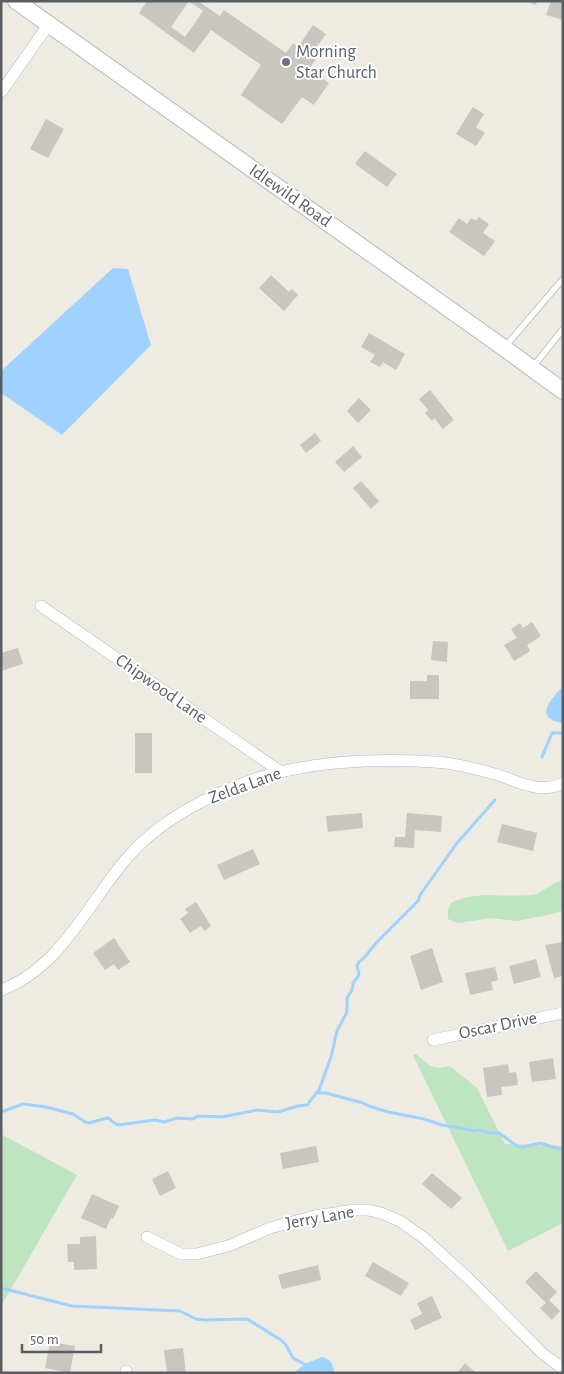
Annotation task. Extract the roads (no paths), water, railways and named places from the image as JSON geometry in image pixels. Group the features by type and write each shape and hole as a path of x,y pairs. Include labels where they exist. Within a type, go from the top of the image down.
{"main road":[{"name":"Idlewild Road","path":"19,2 563,391"}],"street":[{"path":"1,92 48,24"},
{"name":"Chipwood Lane","path":"41,606 281,772"},
{"name":"Zelda Lane","path":"1,990 33,973 50,958 64,943 117,870 156,830 194,806 241,784 305,767 388,760 437,762 468,767 537,788 557,786 563,783"},
{"name":"Oscar Drive","path":"433,1040 563,1013"},
{"name":"Jerry Lane","path":"147,1237 181,1254 197,1254 231,1245 270,1228 315,1216 355,1210 381,1213 400,1221 424,1238 470,1280 542,1353 563,1369"}],"lane":[{"path":"504,348 563,279"},
{"path":"532,369 563,329"}],"water":[{"path":"113,268 128,269 151,345 62,435 1,393 1,371"},
{"path":"563,687 563,723 554,721 546,713 549,703"},
{"path":"322,1357 331,1362 334,1373 297,1373 296,1371 307,1363"}],"waterway":[{"path":"542,757 552,733 563,733"},
{"path":"1,1112 23,1104 46,1107 73,1114 89,1123 107,1118 118,1125 155,1120 164,1122 177,1118 193,1119 198,1116 222,1117 257,1110 278,1112 307,1105 319,1090 331,1057 337,1031 347,1012 347,998 359,974 357,966 359,962 418,901 420,895 457,843 495,800"},
{"path":"319,1093 326,1093 388,1112 424,1119 442,1125 473,1131 499,1133 517,1146 523,1147 540,1143 563,1150"},
{"path":"1,1288 72,1306 180,1311 196,1319 205,1320 247,1319 281,1340 293,1358 306,1365"}],"place":[{"name":"Morning Star Church","path":"286,62"}]}
